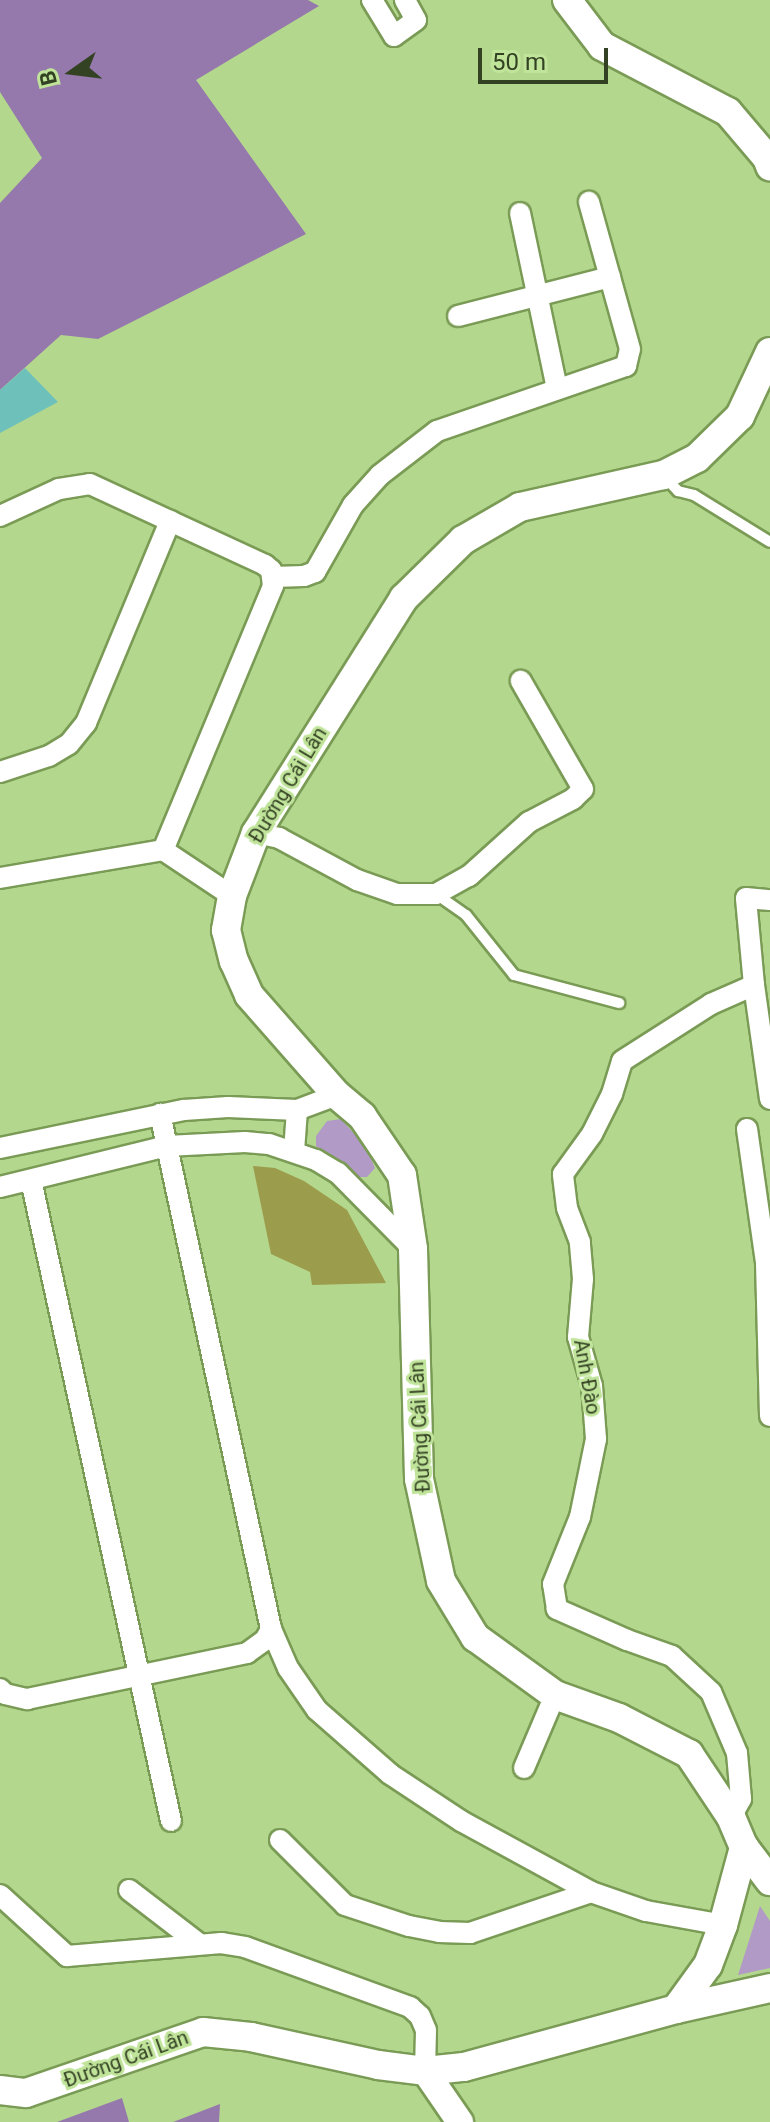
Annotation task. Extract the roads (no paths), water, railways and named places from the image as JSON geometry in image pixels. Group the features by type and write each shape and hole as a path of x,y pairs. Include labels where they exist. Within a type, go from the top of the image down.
{"main road":[{"path":"567,0 602,46 728,112 767,158 770,166"},
{"name":"Đường Cái Lân","path":"770,354 740,416 697,458 663,475 520,507 463,540 404,598 256,833 232,896 226,930 234,961 249,995 337,1095 362,1116 402,1175 413,1249 419,1479 441,1581 475,1637 555,1695 619,1718 689,1754 731,1817 744,1847 770,1881"},
{"path":"676,2009 708,1965 723,1925 744,1847"},
{"name":"Đường Cái Lân","path":"0,2090 26,2093 203,2032 251,2037 378,2065 425,2071 464,2067 676,2009 770,1988"}],"street":[{"path":"372,0 394,36 416,20 405,0"},
{"path":"273,577 304,576 315,572 353,505 380,475 437,431 557,388 612,374 626,366 630,349 589,202"},
{"path":"520,213 557,388"},
{"path":"458,316 610,277"},
{"path":"0,516 59,489 90,484 265,565 273,577 273,586 163,850"},
{"path":"0,772 59,750 69,744 86,723 170,521"},
{"path":"256,833 279,838 357,880 397,894 436,894 469,876 529,822 573,799 583,789 521,681"},
{"path":"0,878 163,850 232,896"},
{"path":"770,900 746,898 770,1099"},
{"name":"Anh Đào","path":"731,1817 741,1799 737,1753 711,1692 672,1656 557,1609 553,1584 580,1517 596,1439 592,1386 578,1337 583,1279 580,1242 567,1208 563,1174 599,1121 612,1094 622,1061 711,1004 754,985"},
{"path":"0,1148 160,1114 228,1107 297,1110 337,1095"},
{"path":"294,1151 297,1110"},
{"path":"160,1114 271,1629 288,1668 317,1710 390,1774 461,1821 591,1892 646,1911 723,1925"},
{"path":"747,1129 768,1262 770,1416"},
{"path":"0,1187 167,1146 245,1142 294,1151 338,1173 413,1249"},
{"path":"31,1180 171,1821"},
{"path":"0,1689 5,1694 27,1699 247,1653 265,1640 271,1629"},
{"path":"524,1768 555,1695"},
{"path":"280,1840 345,1905 409,1926 439,1932 470,1933 591,1892"},
{"path":"129,1890 198,1943"},
{"path":"0,1895 67,1956 198,1943 245,1947 410,2007 420,2016 426,2030 425,2071 460,2122"}],"lane":[{"path":"663,475 678,491 694,495 770,542"},
{"path":"436,894 466,915 514,975 619,1003"}],"water":[{"path":"25,368 58,402 0,433 0,390"}]}
